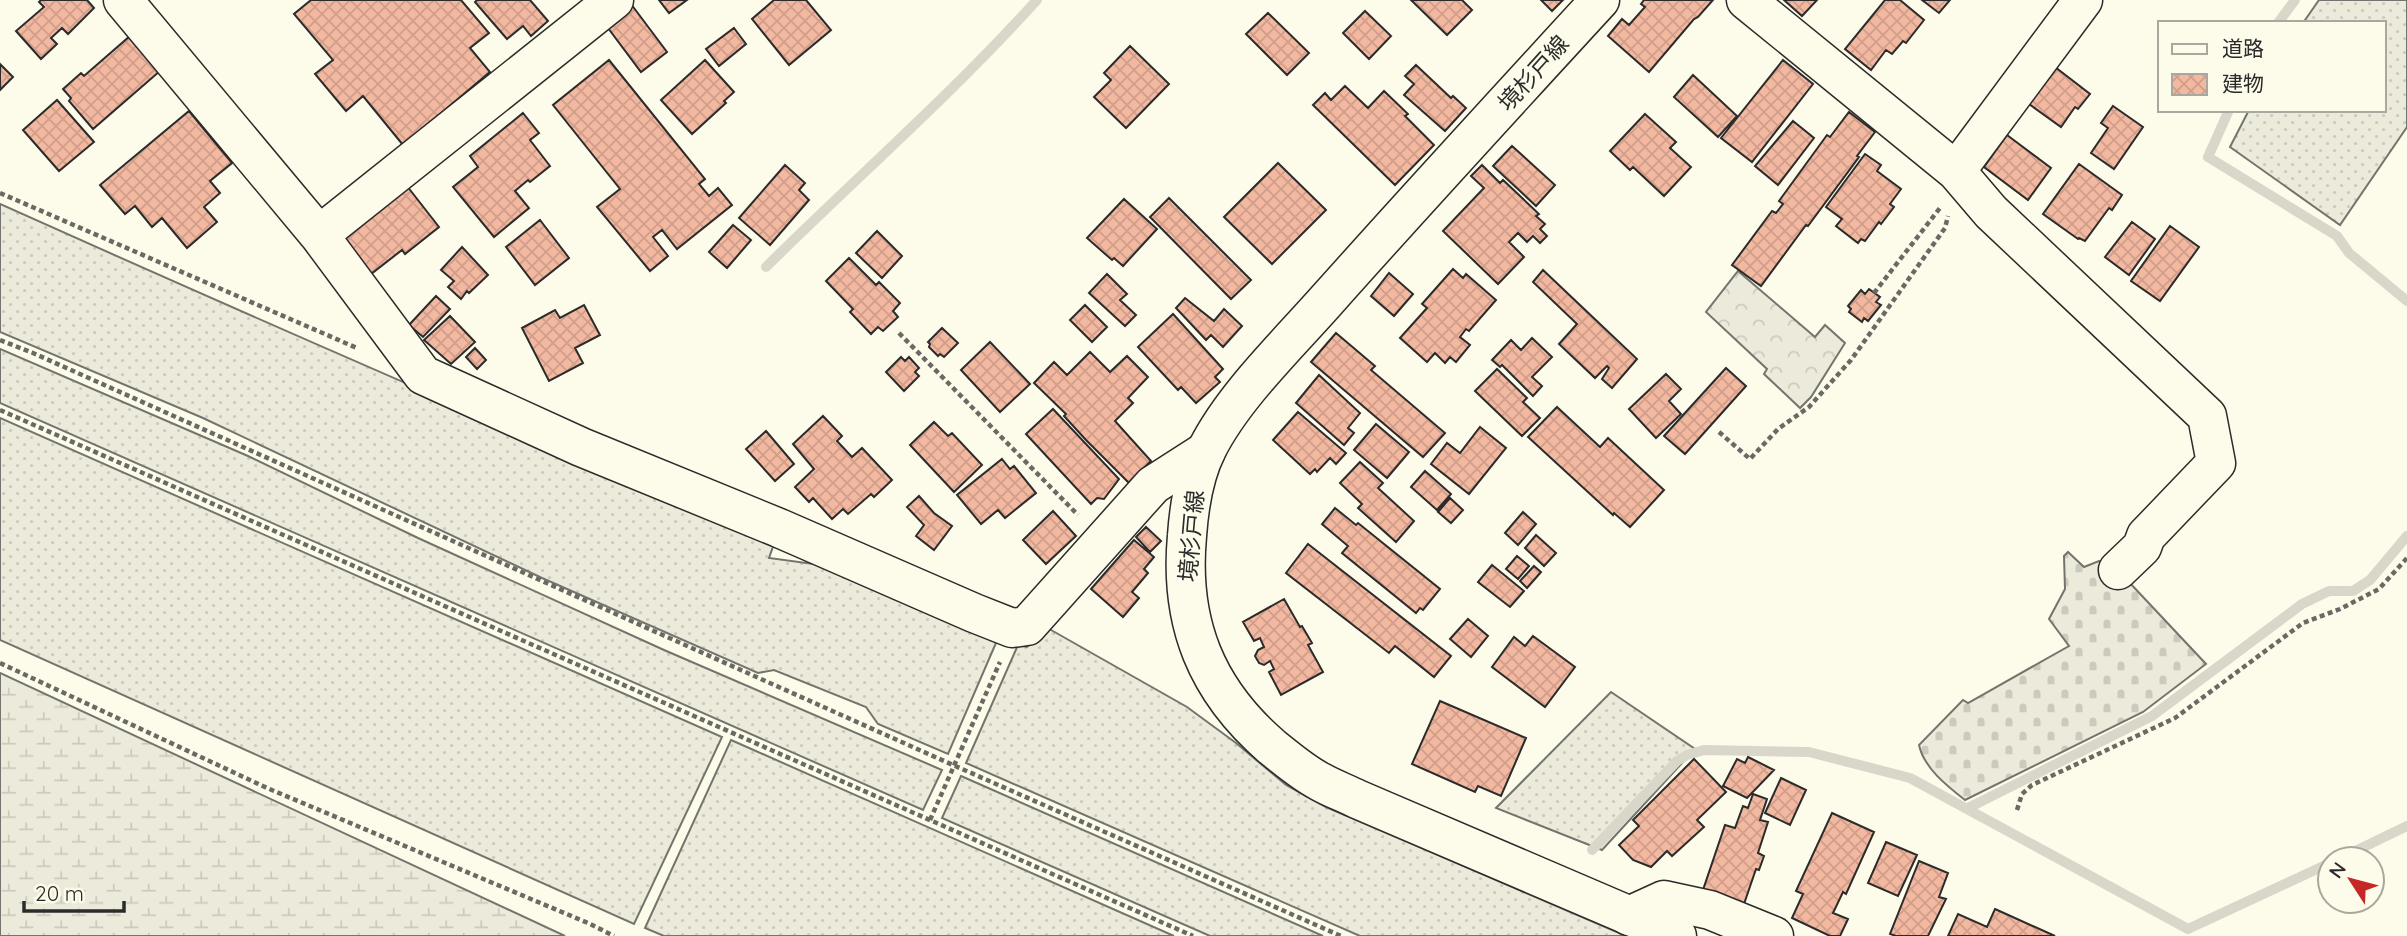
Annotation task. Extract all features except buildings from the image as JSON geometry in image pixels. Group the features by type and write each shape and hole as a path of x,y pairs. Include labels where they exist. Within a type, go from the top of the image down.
{"street":[{"path":"122,0 319,235 422,375 581,447 1012,628 1027,626 1153,485 1206,451"},
{"name":"境杉戸線","path":"1600,0 1406,212 1258,378 1221,424 1206,451 1195,485 1188,521 1185,587 1198,646 1225,697 1247,724 1291,762 1318,781 1677,936"},
{"path":"1746,0 1991,212 2207,415 2216,463 2146,536 2142,547 2118,570"},
{"path":"1955,181 2083,0"},
{"path":"319,235 597,5"},
{"path":"1629,916 1664,900 1710,910 1774,936"}],"path":[{"path":"1874,293 1955,181"},
{"path":"1719,432 1750,459 1778,429 1809,407 1850,360 1945,228 1955,181"},
{"path":"0,192 359,349"},
{"path":"899,333 1103,541"},
{"path":"0,340 1341,936"},
{"path":"0,410 1193,936"},
{"path":"2017,810 2022,794 2032,785 2175,718 2303,623 2340,609 2379,589 2407,558"},
{"path":"930,820 1002,658"},
{"path":"0,663 267,788 614,936"}],"green space":[{"path":"2319,0 2407,0 2407,127 2340,225 2230,147 2248,112 2386,112 2386,21 2304,21"},
{"path":"0,204 386,375 775,541 769,558 843,568 999,636 948,754 878,724 866,707 774,670 758,673 542,578 203,418 0,332"},
{"path":"1738,271 1815,337 1825,325 1845,343 1811,397 1800,408 1764,374 1767,369 1706,312"},
{"path":"0,349 248,456 418,538 664,650 942,770 923,810 0,403"},
{"path":"0,418 722,737 634,924 0,640"},
{"path":"2068,552 2084,567 2099,561 2112,564 2206,664 2143,712 1965,800 1931,769 1919,745 1963,700 1968,703 2069,646 2049,619 2065,589 2064,556"},
{"path":"1044,626 1187,707 1286,785 1326,807 1626,936 1360,936 966,763 1018,645 1027,647"},
{"path":"0,673 565,936 0,936"},
{"path":"1611,692 1695,749 1602,850 1496,808"},
{"path":"731,740 1174,936 664,936 645,928"},
{"path":"961,776 1323,936 1210,936 942,818"}],"waterway":[{"path":"766,267 938,102 1037,0"},
{"path":"2279,21 2295,0"},
{"path":"2228,112 2208,157 2337,236 2349,253 2407,301"},
{"path":"1968,808 2152,716 2302,604 2329,591 2353,591 2370,580 2407,536"},
{"path":"1592,850 1677,761 1687,755 1704,750 1809,752 1910,778 2188,929 2316,870"},
{"path":"2368,845 2407,826"}]}
